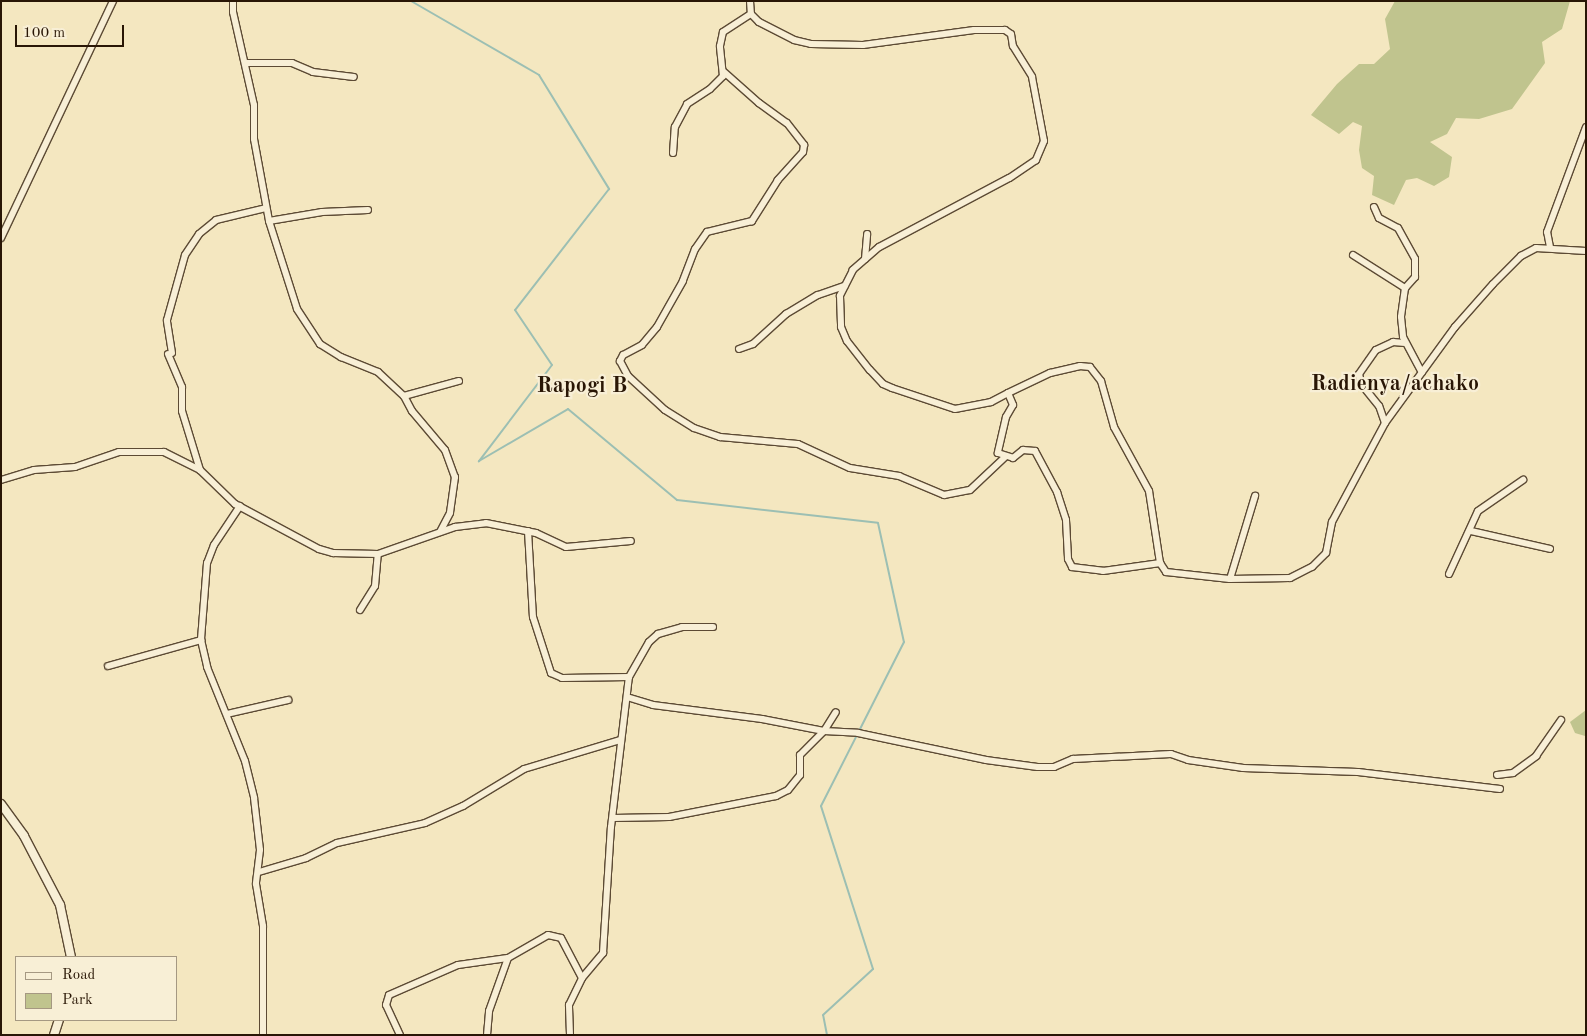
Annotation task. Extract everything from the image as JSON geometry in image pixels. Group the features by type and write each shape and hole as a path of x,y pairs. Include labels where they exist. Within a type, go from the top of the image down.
{"street":[{"path":"1,238 113,1"},
{"path":"233,1 254,105 254,132 266,208 296,309 312,334 341,358 378,372 404,396 412,411 435,436 454,470 450,512 440,532"},
{"path":"750,1 751,14"},
{"path":"673,153 675,127 684,110 720,80 724,72 720,46 723,32 751,14"},
{"path":"751,14 780,34 811,44 863,45 946,33 1005,30 1032,77 1044,140 1036,160 1008,178 879,247 853,270 844,286 838,313 841,327 847,341 883,384 955,408 991,402 1050,373 1080,366 1090,367 1101,382 1114,428 1149,490 1160,563 1166,572 1230,580 1290,578 1322,559 1330,544 1332,522 1385,423 1422,372 1493,284 1521,256 1536,248 1550,247 1586,251"},
{"path":"244,63 284,62 313,72 354,77"},
{"path":"724,72 745,88 759,103 787,122 804,145 803,152 778,180 752,221 707,232 695,249 683,281 657,326 642,345 623,355 620,361 628,376 665,410 694,428 720,437 798,444 850,468 899,476 944,495 970,490 1005,458 1012,458 1024,450 1035,451 1057,492 1066,520 1068,559 1072,567 1103,570 1160,563"},
{"path":"1550,247 1547,232 1586,128"},
{"path":"1374,207 1379,218 1398,228 1415,259 1416,276 1405,288 1400,317 1405,343 1422,372"},
{"path":"200,470 182,411 182,387 170,353 167,320 185,255 199,234 216,220 266,208"},
{"path":"269,221 322,212 368,210"},
{"path":"865,259 867,234"},
{"path":"1353,255 1405,288"},
{"path":"739,349 753,344 786,314 818,295 844,286"},
{"path":"1385,423 1378,406 1361,384 1359,374 1376,350 1393,342 1405,343"},
{"path":"404,396 459,381"},
{"path":"1005,458 997,449 1013,405 1008,393"},
{"path":"1,480 34,470 75,466 119,452 142,450 164,452 200,470 240,506 319,549 333,553 378,554 440,532 486,523 528,531 566,547 631,541"},
{"path":"1449,574 1450,566 1471,531 1478,511 1524,480"},
{"path":"1230,580 1248,510 1255,496"},
{"path":"240,506 214,544 207,563 201,640 207,667 251,778 260,850 259,872 256,884 263,926 265,991 263,1035"},
{"path":"528,531 533,617 551,673 562,678 630,677"},
{"path":"1471,531 1550,549"},
{"path":"360,610 375,586 378,554"},
{"path":"570,1035 569,1006 582,978 603,953 620,740 630,677 649,642 658,634 682,627 713,626"},
{"path":"108,666 201,640"},
{"path":"627,697 653,705 762,719 824,731 858,733 986,760 1038,766 1054,766 1074,759 1171,754 1188,760 1243,768 1358,772 1500,788"},
{"path":"227,714 288,700"},
{"path":"613,818 669,817 776,796 788,790 800,775 800,755 824,731 836,712"},
{"path":"1498,776 1513,773 1536,756 1561,720"},
{"path":"259,872 306,858 337,842 426,823 469,803 524,769 620,740"},
{"path":"1,804 24,836 60,905 71,956"},
{"path":"400,1035 386,1005 389,995 458,965 508,958 532,942 555,935 561,938 582,978"},
{"path":"487,1035 489,1011 508,958"},
{"path":"54,1035 59,1021"}],"green space":[{"path":"1395,1 1570,1 1562,29 1542,42 1545,63 1512,109 1479,119 1456,118 1447,134 1430,142 1452,157 1449,177 1434,186 1417,178 1406,180 1394,205 1372,195 1374,176 1362,168 1359,150 1362,126 1353,122 1339,134 1311,115 1337,84 1359,64 1374,64 1390,49 1385,19"},
{"path":"1586,710 1585,736 1575,733 1570,722"}],"waterway":[{"path":"411,1 539,75 609,189 515,310 552,365 479,461 568,409 677,500 878,523 904,642 859,731"},
{"path":"827,1035 823,1015 873,969 821,806 857,735"}],"district":[{"name":"Radienya/achako","path":"1395,385"},
{"name":"Rapogi B","path":"582,387"}]}
